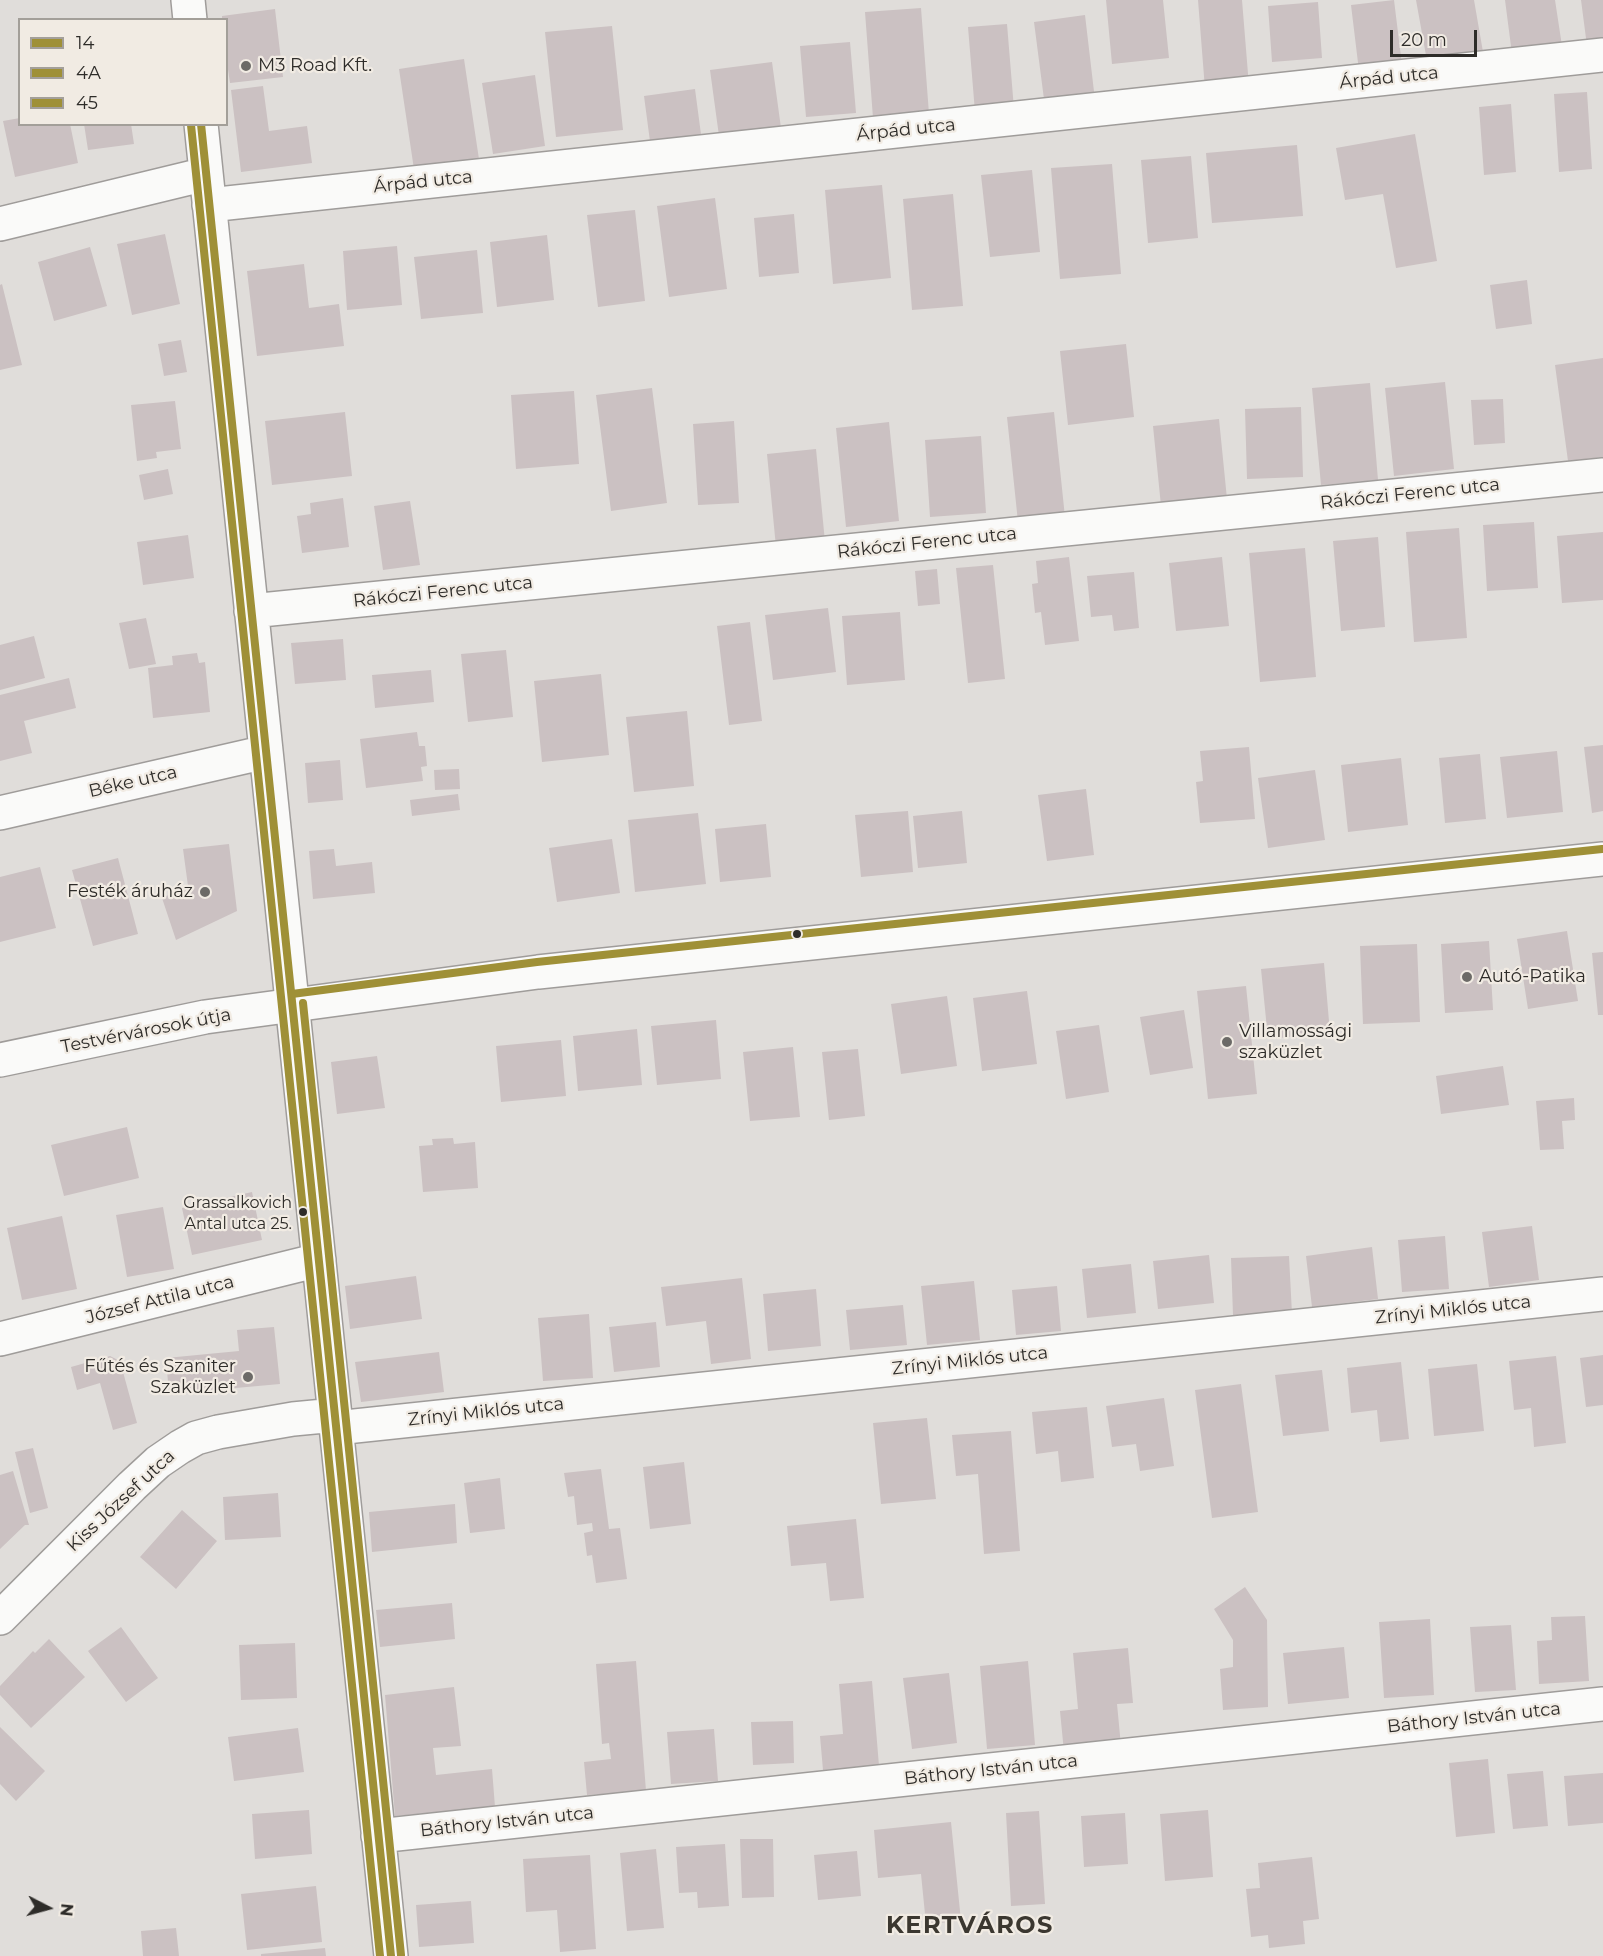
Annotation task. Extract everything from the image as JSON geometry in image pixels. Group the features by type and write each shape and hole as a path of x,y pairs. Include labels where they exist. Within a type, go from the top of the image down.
{"street":[{"path":"188,0 190,18"},
{"name":"Árpád utca","path":"0,224 207,190 1603,55"},
{"path":"201,126 391,1956"},
{"name":"Rákóczi Ferenc utca","path":"250,611 1603,475"},
{"name":"Béke utca","path":"0,813 266,752"},
{"name":"Testvérvárosok útja","path":"0,1060 205,1017 538,972 1603,860"},
{"name":"József Attila utca","path":"0,1339 319,1260"},
{"name":"Zrínyi Miklós utca","path":"335,1421 1603,1294"},
{"name":"Kiss József utca","path":"0,1618 132,1486 158,1462 180,1447 196,1438 218,1432 293,1419 335,1421"},
{"name":"Báthory István utca","path":"378,1836 1603,1704"}],"building":[{"path":"1106,0 1163,0 1169,58 1112,64"},
{"path":"1198,0 1242,0 1249,86 1205,89"},
{"path":"1394,0 1402,65 1359,71 1351,5"},
{"path":"1416,0 1474,0 1483,52 1427,61"},
{"path":"1505,0 1555,0 1562,46 1512,54"},
{"path":"1581,0 1603,0 1603,44 1587,46"},
{"path":"1318,2 1322,58 1272,62 1268,6"},
{"path":"921,8 929,114 873,118 865,12"},
{"path":"275,9 283,77 230,83 228,18 222,18 222,16"},
{"path":"1085,15 1095,100 1045,107 1034,22"},
{"path":"1007,24 1014,109 975,112 968,27"},
{"path":"612,26 623,130 556,137 545,32"},
{"path":"850,42 856,113 806,117 800,46"},
{"path":"464,59 480,166 415,176 399,69"},
{"path":"772,62 781,128 719,136 710,70"},
{"path":"535,75 545,146 493,154 482,83"},
{"path":"263,86 269,131 307,126 312,163 241,172 231,90"},
{"path":"695,89 702,142 651,149 644,96"},
{"path":"1587,92 1592,169 1559,172 1554,94"},
{"path":"1511,104 1516,172 1484,175 1479,107"},
{"path":"18,118 18,126 70,126 78,163 15,177 3,121"},
{"path":"84,126 131,126 134,144 88,150"},
{"path":"1415,134 1437,261 1396,268 1383,194 1345,200 1336,148"},
{"path":"1297,145 1303,216 1212,223 1206,153"},
{"path":"1191,156 1198,238 1148,243 1141,160"},
{"path":"1112,164 1121,274 1060,279 1051,168"},
{"path":"1032,170 1040,252 990,257 981,175"},
{"path":"882,185 891,278 833,284 825,190"},
{"path":"953,194 963,306 912,310 903,199"},
{"path":"715,198 727,289 669,297 657,206"},
{"path":"635,210 645,301 598,307 587,215"},
{"path":"794,214 799,273 759,277 754,218"},
{"path":"165,234 180,304 132,315 117,244"},
{"path":"547,235 554,300 497,307 490,242"},
{"path":"397,246 402,305 347,310 343,251"},
{"path":"90,247 107,306 54,321 38,262"},
{"path":"477,250 483,313 421,319 414,257"},
{"path":"304,264 309,308 339,304 344,346 257,356 247,271"},
{"path":"1527,280 1532,324 1496,329 1490,285"},
{"path":"2,284 22,365 0,370 0,285"},
{"path":"181,340 187,372 164,376 158,344"},
{"path":"1126,344 1134,417 1068,425 1060,351"},
{"path":"1603,358 1603,457 1568,461 1555,365"},
{"path":"1445,382 1454,469 1394,476 1385,388"},
{"path":"1370,383 1378,480 1321,485 1312,388"},
{"path":"652,388 667,503 611,511 596,395"},
{"path":"574,391 579,464 516,469 511,395"},
{"path":"1503,399 1505,443 1474,445 1471,400"},
{"path":"175,401 181,449 156,452 157,458 137,461 131,405"},
{"path":"1301,407 1303,477 1247,479 1245,409"},
{"path":"345,412 352,476 272,485 265,421"},
{"path":"1054,412 1065,517 1018,522 1007,417"},
{"path":"1219,419 1227,499 1161,506 1153,426"},
{"path":"734,421 739,503 698,505 693,424"},
{"path":"889,422 899,521 846,527 836,428"},
{"path":"981,436 986,513 930,517 925,440"},
{"path":"816,449 825,542 776,547 767,454"},
{"path":"168,469 173,494 144,500 139,475"},
{"path":"343,498 349,547 302,553 297,516 311,514 310,503"},
{"path":"410,501 420,565 383,570 374,506"},
{"path":"1534,522 1538,588 1487,591 1483,525"},
{"path":"1459,528 1467,638 1414,642 1406,532"},
{"path":"1603,532 1603,600 1562,603 1557,536"},
{"path":"188,535 194,578 143,585 137,542"},
{"path":"1378,537 1385,627 1341,631 1333,541"},
{"path":"1305,548 1316,677 1260,682 1249,553"},
{"path":"1069,557 1079,641 1045,645 1041,612 1035,613 1032,584 1038,583 1036,561"},
{"path":"1222,557 1229,626 1176,631 1169,563"},
{"path":"993,565 1005,679 968,683 956,568"},
{"path":"937,569 940,604 918,606 915,571"},
{"path":"1134,572 1139,628 1114,631 1112,615 1091,617 1087,576"},
{"path":"828,608 836,672 773,680 765,615"},
{"path":"900,612 905,680 847,685 842,616"},
{"path":"146,618 156,664 129,669 119,623"},
{"path":"750,622 762,721 729,725 717,626"},
{"path":"34,636 45,678 0,690 0,645"},
{"path":"343,639 346,680 295,684 291,643"},
{"path":"506,650 513,717 468,722 461,654"},
{"path":"197,653 199,663 205,662 210,712 153,718 148,668 173,665 172,656"},
{"path":"431,670 434,702 375,708 372,675"},
{"path":"601,674 609,755 542,762 534,681"},
{"path":"69,678 76,708 24,721 32,753 0,761 0,695"},
{"path":"687,711 694,786 634,792 626,717"},
{"path":"417,732 419,746 425,746 427,766 421,767 423,781 366,788 360,739"},
{"path":"1603,745 1603,811 1592,813 1584,747"},
{"path":"1249,747 1255,819 1200,823 1196,782 1203,781 1200,751"},
{"path":"1557,751 1563,812 1507,818 1500,757"},
{"path":"1480,754 1486,819 1445,823 1439,758"},
{"path":"1401,758 1408,825 1348,832 1341,765"},
{"path":"340,760 343,800 308,803 305,763"},
{"path":"459,769 460,789 435,790 434,770"},
{"path":"1315,770 1325,840 1268,848 1258,778"},
{"path":"1086,789 1094,855 1047,861 1038,795"},
{"path":"458,794 460,810 412,816 410,800"},
{"path":"908,811 913,872 861,877 855,815"},
{"path":"962,811 967,863 918,868 913,816"},
{"path":"698,813 706,884 635,892 628,820"},
{"path":"766,824 771,877 720,882 715,829"},
{"path":"612,839 620,893 557,902 549,848"},
{"name":"Festék áruház","path":"229,844 237,911 176,940 162,898 188,886 183,849"},
{"path":"334,849 336,866 372,862 375,893 313,899 309,851"},
{"path":"118,858 138,934 93,946 72,870"},
{"path":"40,867 56,928 0,942 0,877"},
{"path":"1567,931 1578,1001 1528,1009 1517,939"},
{"name":"Autó-Patika","path":"1489,941 1493,1010 1445,1013 1441,944"},
{"path":"1417,944 1420,1022 1363,1024 1360,946"},
{"path":"1603,952 1603,1015 1598,1015 1592,953"},
{"path":"1324,963 1330,1033 1268,1039 1261,969"},
{"name":"Villamossági szaküzlet","path":"1246,986 1257,1094 1208,1099 1197,991"},
{"path":"1027,991 1037,1064 982,1071 973,998"},
{"path":"947,996 957,1066 901,1074 891,1004"},
{"path":"1184,1010 1193,1068 1150,1075 1140,1017"},
{"path":"716,1020 721,1079 657,1085 651,1026"},
{"path":"1099,1025 1109,1092 1066,1099 1056,1031"},
{"path":"637,1029 642,1085 578,1091 573,1036"},
{"path":"561,1040 566,1096 501,1102 496,1046"},
{"path":"793,1047 800,1117 750,1121 743,1052"},
{"path":"858,1049 865,1116 829,1120 822,1052"},
{"path":"377,1056 385,1108 337,1114 331,1062"},
{"path":"1503,1066 1509,1105 1441,1114 1436,1076"},
{"path":"1574,1098 1575,1120 1562,1121 1564,1149 1540,1150 1536,1101"},
{"path":"127,1127 139,1178 64,1196 51,1145"},
{"path":"453,1138 454,1144 475,1142 478,1188 423,1192 419,1146 433,1145 432,1139"},
{"path":"252,1192 262,1240 192,1255 182,1208"},
{"path":"163,1207 174,1269 127,1277 116,1215"},
{"path":"62,1216 77,1289 22,1300 7,1228"},
{"path":"1532,1226 1539,1280 1489,1287 1482,1232"},
{"path":"1445,1236 1449,1289 1402,1292 1398,1240"},
{"path":"1372,1247 1378,1299 1312,1307 1306,1256"},
{"path":"1209,1255 1214,1303 1158,1309 1153,1261"},
{"path":"1289,1256 1292,1314 1233,1315 1231,1258"},
{"path":"1131,1264 1136,1313 1087,1318 1082,1269"},
{"path":"416,1276 422,1319 350,1329 345,1286"},
{"path":"742,1278 751,1359 711,1364 706,1321 666,1326 661,1287"},
{"path":"974,1281 980,1340 927,1345 921,1286"},
{"path":"1057,1286 1061,1331 1016,1335 1012,1290"},
{"path":"816,1289 821,1346 768,1351 763,1294"},
{"path":"903,1305 907,1345 850,1350 846,1310"},
{"path":"589,1314 593,1378 543,1381 538,1318"},
{"path":"656,1322 660,1367 614,1372 609,1327"},
{"path":"274,1327 280,1384 169,1394 166,1358 239,1351 237,1330"},
{"path":"439,1352 444,1392 361,1402 355,1362"},
{"path":"1603,1355 1603,1405 1586,1407 1580,1358"},
{"path":"110,1356 120,1361 137,1423 113,1430 100,1383 77,1390 71,1367"},
{"path":"1556,1356 1566,1443 1534,1447 1531,1408 1514,1410 1509,1361"},
{"path":"1401,1362 1409,1439 1380,1442 1377,1410 1351,1413 1347,1368"},
{"path":"1477,1364 1484,1431 1434,1436 1428,1369"},
{"path":"1322,1370 1329,1431 1283,1436 1275,1375"},
{"path":"1241,1384 1258,1512 1212,1518 1195,1390"},
{"path":"1164,1398 1174,1466 1140,1471 1136,1444 1112,1447 1106,1406"},
{"path":"1087,1407 1094,1478 1061,1482 1058,1451 1036,1454 1032,1412"},
{"path":"927,1418 936,1499 881,1504 873,1423"},
{"path":"1011,1431 1020,1551 984,1554 978,1474 956,1476 952,1435"},
{"path":"33,1448 48,1508 30,1513 15,1452"},
{"path":"684,1462 691,1524 650,1529 643,1467"},
{"path":"601,1469 609,1529 620,1528 627,1579 596,1583 592,1555 587,1556 584,1533 593,1531 592,1523 577,1525 574,1496 568,1497 564,1473"},
{"path":"13,1471 29,1525 25,1525 0,1549 0,1475"},
{"path":"500,1478 505,1529 470,1533 464,1483"},
{"path":"278,1493 281,1537 225,1540 223,1497"},
{"path":"455,1504 457,1543 372,1552 369,1512"},
{"path":"182,1510 217,1541 176,1589 140,1557"},
{"path":"856,1519 864,1598 830,1601 826,1563 791,1566 787,1526"},
{"path":"1245,1587 1267,1620 1268,1707 1223,1710 1220,1669 1233,1667 1233,1640 1214,1609"},
{"path":"452,1603 455,1639 380,1647 376,1610"},
{"path":"1585,1616 1589,1681 1539,1684 1537,1641 1552,1640 1551,1617"},
{"path":"1430,1619 1434,1695 1384,1698 1379,1622"},
{"path":"1511,1625 1516,1690 1475,1692 1470,1627"},
{"path":"121,1627 158,1678 126,1702 88,1651"},
{"path":"49,1639 85,1677 31,1728 0,1695 0,1686 33,1651 35,1653"},
{"path":"295,1643 297,1698 241,1700 239,1645"},
{"path":"1344,1647 1349,1698 1288,1704 1283,1653"},
{"path":"1128,1648 1133,1703 1117,1704 1121,1746 1064,1752 1060,1711 1078,1709 1073,1653"},
{"path":"636,1661 646,1791 587,1795 584,1762 611,1759 609,1743 602,1744 596,1664"},
{"path":"1028,1661 1035,1745 987,1749 980,1666"},
{"path":"949,1673 957,1743 912,1749 903,1678"},
{"path":"872,1681 879,1766 823,1770 820,1736 843,1734 839,1684"},
{"path":"454,1687 461,1746 433,1748 436,1775 492,1769 495,1807 395,1816 385,1695"},
{"path":"793,1721 794,1763 753,1765 751,1722"},
{"path":"0,1727 45,1771 16,1801 0,1784"},
{"path":"298,1728 304,1772 234,1781 228,1737"},
{"path":"714,1729 718,1781 671,1784 667,1732"},
{"path":"1488,1759 1495,1833 1456,1837 1449,1763"},
{"path":"1543,1771 1548,1826 1513,1829 1507,1774"},
{"path":"1603,1773 1603,1823 1568,1826 1564,1776"},
{"path":"309,1810 312,1854 255,1859 252,1814"},
{"path":"1208,1810 1213,1877 1165,1881 1160,1814"},
{"path":"1039,1811 1045,1904 1011,1906 1006,1813"},
{"path":"1125,1813 1128,1864 1084,1867 1081,1816"},
{"path":"951,1822 961,1921 926,1924 921,1874 878,1878 874,1830"},
{"path":"740,1839 773,1839 774,1897 742,1898"},
{"path":"725,1844 729,1906 698,1908 697,1892 679,1893 676,1847"},
{"path":"656,1849 664,1928 627,1931 620,1853"},
{"path":"857,1851 861,1896 818,1900 814,1855"},
{"path":"590,1855 596,1949 560,1952 557,1910 526,1912 523,1859"},
{"path":"1312,1857 1319,1919 1303,1921 1305,1944 1269,1948 1268,1935 1251,1937 1246,1889 1260,1888 1258,1863"},
{"path":"316,1886 322,1942 247,1950 241,1894"},
{"path":"471,1901 474,1943 419,1947 416,1905"},
{"path":"176,1928 179,1956 143,1956 141,1931"},
{"path":"325,1948 326,1956 261,1956 261,1954"}],"transit line":[{"name":"4A","path":"191,126 380,1956"},
{"name":"14","path":"201,126 391,1956"},
{"name":"45","path":"292,994 537,962 1602,849"},
{"name":"45","path":"303,1003 401,1955"}],"place":[{"name":"M3 Road Kft.","path":"246,66"},
{"name":"Festék áruház","path":"205,892"},
{"name":"Autó-Patika","path":"1467,977"},
{"name":"Villamossági szaküzlet","path":"1227,1042"},
{"name":"Grassalkovich Antal utca 25.","path":"303,1212"},
{"name":"Fűtés és Szaniter Szaküzlet","path":"248,1377"}],"district":[{"name":"KERTVÁROS","path":"970,1926"}]}
